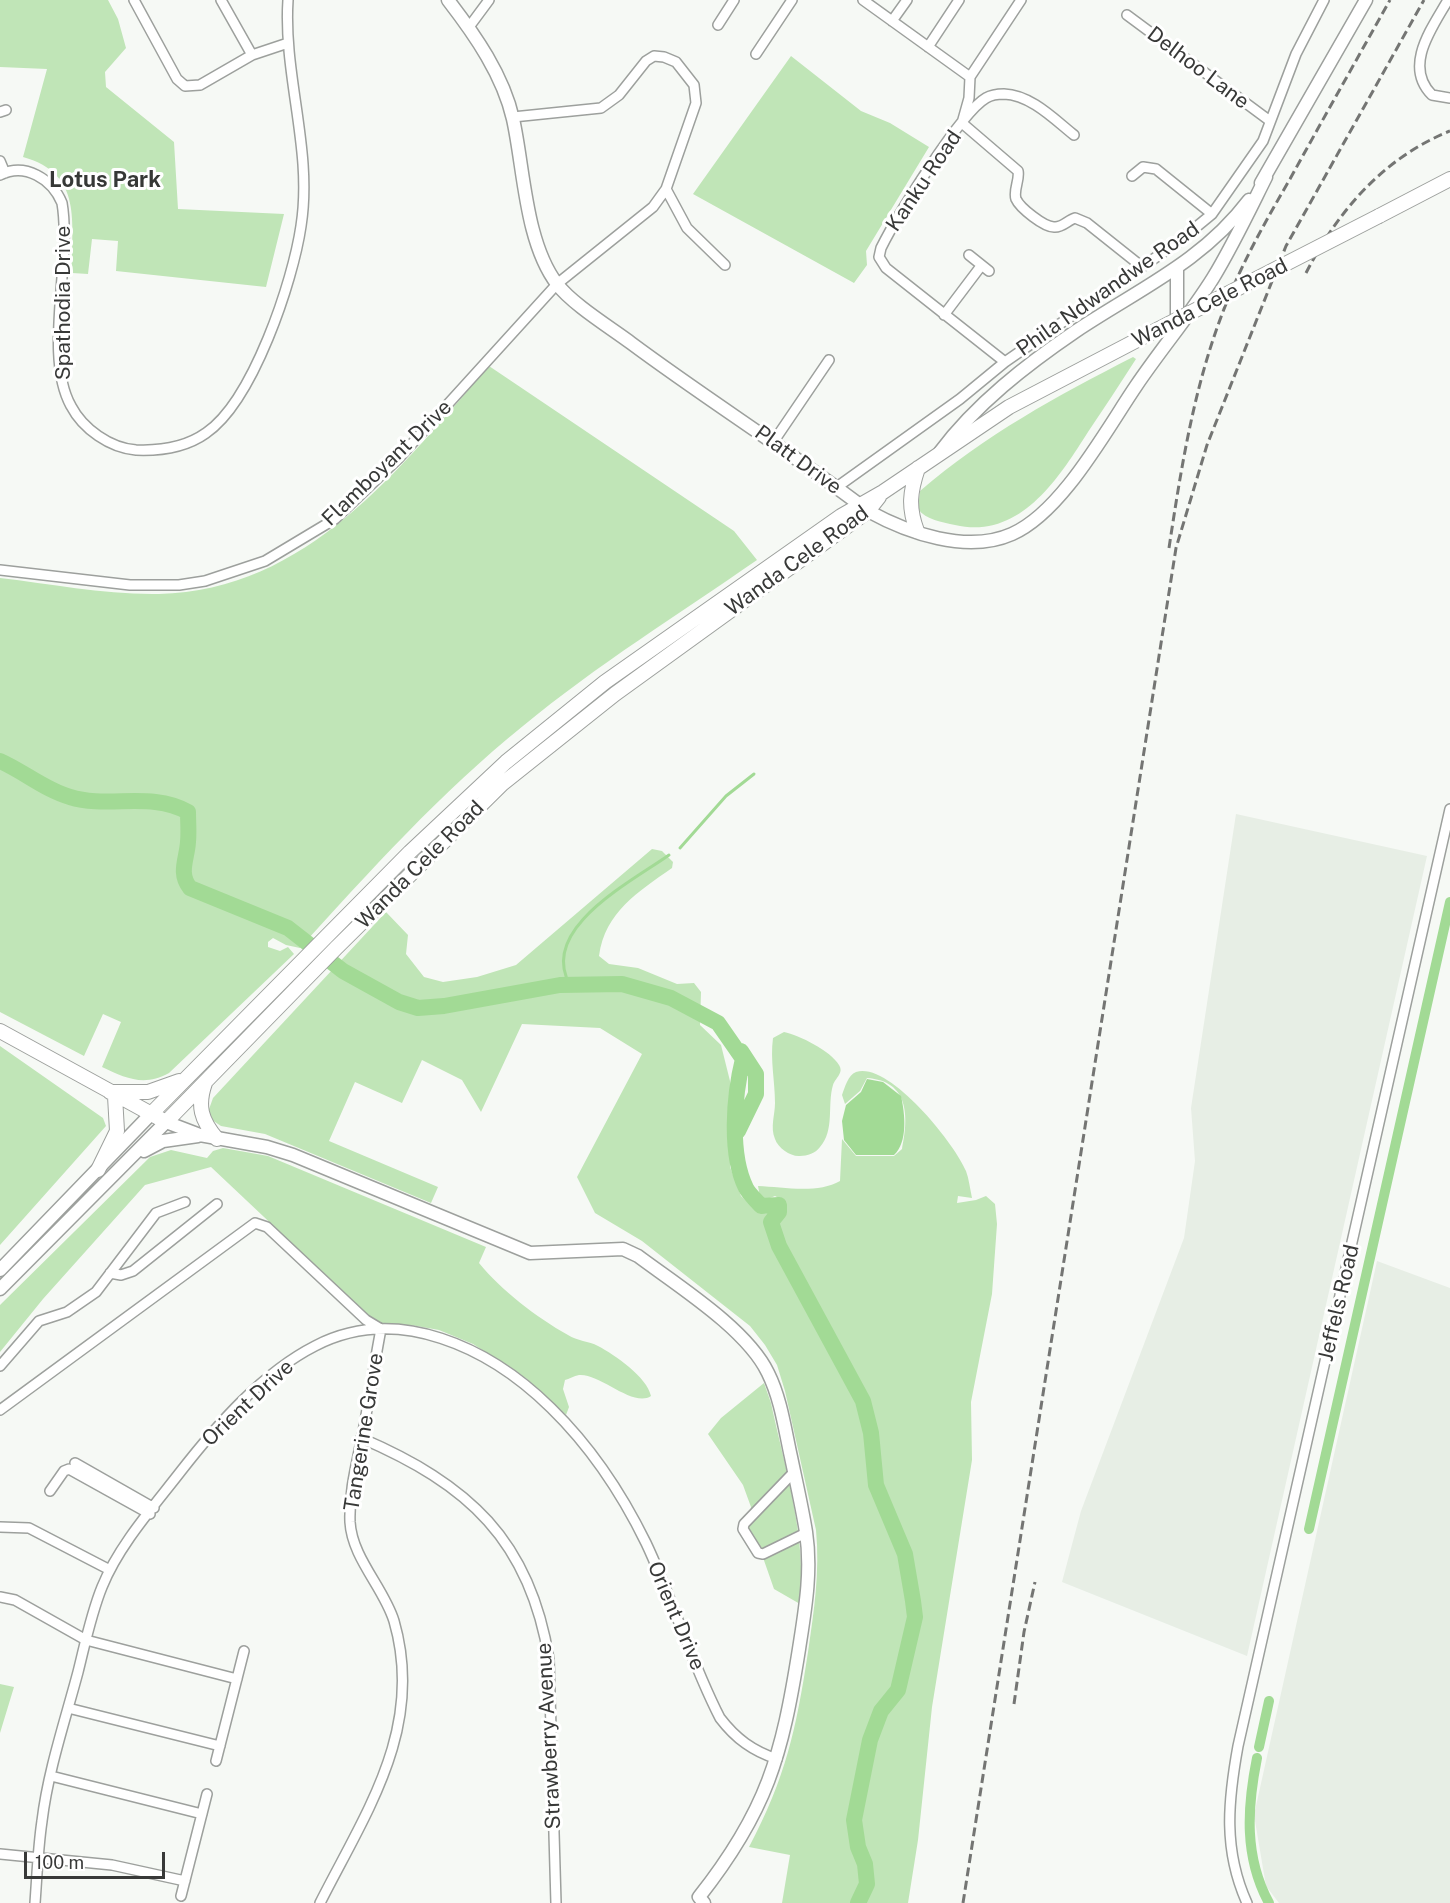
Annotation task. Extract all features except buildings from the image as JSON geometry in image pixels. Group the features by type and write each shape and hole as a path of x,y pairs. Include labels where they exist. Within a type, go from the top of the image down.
{"main road":[{"name":"Wanda Cele Road","path":"166,1122 336,948 502,784 615,694 883,492 1009,407 1450,179"},
{"path":"917,531 909,507 909,496 918,468"},
{"name":"Wanda Cele Road","path":"150,1115 465,798 553,723 677,630 863,508"},
{"path":"0,1031 166,1122"},
{"path":"112,1094 148,1092 188,1077"},
{"path":"207,1078 200,1099 200,1108 208,1128 217,1139"},
{"path":"98,1170 117,1131 112,1094"}],"street":[{"path":"134,0 177,80 185,86 200,85 252,55 288,43"},
{"path":"221,0 252,55"},
{"name":"Spathodia Drive","path":"2,174 22,170 36,175 49,182 57,191 62,203 60,356 64,388 70,406 82,422 112,444 152,451 187,443 216,425 247,382 279,310 294,265 301,226 304,187 301,131 288,43 288,0"},
{"name":"Platt Drive","path":"448,0 469,27 500,81 513,117 538,245 557,284 593,315 672,373 774,441 863,508 917,531 946,540 978,542 1011,534 1037,517 1069,485 1177,327 1212,280 1266,177"},
{"path":"469,27 489,0"},
{"path":"718,25 734,0"},
{"path":"756,54 792,0"},
{"path":"863,0 970,77"},
{"path":"892,21 907,0"},
{"path":"928,47 959,0"},
{"path":"1021,0 970,77 962,123 1018,171 1017,200 1037,218 1054,227 1071,219 1087,223 1141,266"},
{"name":"Phila Ndwandwe Road","path":"837,487 960,399 1005,362 1178,242 1212,214 1263,141 1296,54 1324,0"},
{"name":"Phila Ndwandwe Road","path":"939,453 969,416 1029,365 1076,332 1176,270 1218,235 1266,177 1366,0"},
{"path":"1448,0 1427,36 1420,56 1419,70 1420,81 1432,95 1450,98"},
{"name":"Delhoo Lane","path":"1127,15 1270,122"},
{"name":"Flamboyant Drive","path":"0,570 92,582 179,585 204,581 265,561 299,542 343,512 398,459 557,284 625,232 653,207 666,189 696,103 694,85 676,62 654,56 646,61 619,95 601,108 513,117"},
{"name":"Kanku Road","path":"944,315 886,268 879,257 886,238 962,123 984,99 1003,94 1018,96 1039,107 1074,135"},
{"path":"0,161 2,174"},
{"path":"1132,176 1143,167 1156,169 1212,214"},
{"path":"666,189 687,228 726,265"},
{"path":"969,255 985,268 944,315 1005,362"},
{"name":"Phila Ndwandwe Road","path":"1176,270 1177,327"},
{"path":"774,441 829,360"},
{"name":"Jeffels Road","path":"1247,1903 1232,1852 1229,1798 1450,808"},
{"name":"Wanda Cele Road","path":"0,1270 150,1115"},
{"path":"166,1122 200,1135 267,1147 293,1155 530,1253 623,1249 638,1256 749,1345 768,1373 782,1414 806,1533 808,1585 787,1722 777,1759 758,1810 729,1859 698,1901"},
{"name":"Wanda Cele Road","path":"0,1289 166,1122"},
{"path":"131,1159 163,1141 200,1135"},
{"path":"0,1366 39,1321 67,1312 87,1299 156,1213 185,1202"},
{"path":"110,1273 121,1275 133,1271 217,1204"},
{"path":"0,1396 4,1407 255,1223 267,1227 366,1320 381,1329"},
{"name":"Tangerine Grove","path":"320,1903 387,1769 395,1747 402,1695 399,1638 389,1605 357,1548 350,1525 351,1484 362,1438 381,1329"},
{"name":"Orient Drive","path":"34,1903 42,1820 51,1776 86,1640 98,1599 110,1570 201,1446 269,1377 316,1345 347,1335 381,1329 427,1333 475,1352 524,1384 577,1436 617,1492 646,1543 720,1718 750,1748 777,1759"},
{"name":"Strawberry Avenue","path":"362,1438 400,1454 446,1481 486,1516 516,1558 532,1592 544,1630 549,1659 556,1903"},
{"path":"75,1463 152,1511"},
{"path":"50,1491 64,1471 69,1469 152,1511"},
{"path":"794,1472 744,1524 743,1530 758,1553 763,1554 806,1533"},
{"path":"0,1527 29,1528 110,1570"},
{"path":"0,1597 15,1600 86,1640 237,1678"},
{"path":"216,1761 244,1651"},
{"path":"68,1708 220,1746"},
{"path":"51,1776 202,1814"},
{"path":"181,1896 207,1794"},
{"path":"0,1854 123,1867 185,1881"}],"shaded area":[{"path":"0,0 108,0 118,19 126,48 105,72 106,87 174,142 178,209 284,214 266,287 116,271 118,241 92,239 88,274 72,273 72,219 65,188 56,175 43,165 23,157 47,69 0,67"},
{"path":"791,56 861,111 890,123 929,147 866,251 867,265 854,283 693,194"},
{"path":"1133,357 1136,359 1064,468 1035,502 1018,515 999,523 978,527 935,520 925,516 918,509 920,491 970,452 1049,402"},
{"path":"489,366 734,531 757,560 638,640 551,704 493,751 407,833 300,948 286,945 273,938 268,942 268,947 280,951 288,947 294,954 169,1073 151,1080 143,1080 119,1075 102,1067 121,1022 103,1014 84,1056 0,1012 0,578 99,591 159,594 212,588 260,571 305,547 346,517 421,444"},
{"path":"1236,814 1427,856 1247,1656 1062,1582 1081,1511 1184,1238 1195,1161 1191,1108"},
{"path":"652,849 662,851 673,862 672,868 625,904 608,927 599,956 609,964 638,968 677,984 694,983 701,992 700,1025 721,1045 730,1081 732,1115 730,1167 741,1196 759,1213 783,1215 786,1202 775,1196 765,1200 760,1197 758,1186 811,1189 840,1181 842,1139 856,1156 894,1156 902,1149 905,1113 903,1102 891,1086 867,1078 860,1091 845,1104 842,1095 851,1076 856,1072 870,1072 886,1079 902,1091 919,1107 949,1143 967,1174 972,1198 958,1196 957,1203 986,1196 995,1204 997,1224 992,1294 971,1402 972,1460 932,1707 918,1840 908,1903 782,1903 790,1855 749,1847 781,1775 794,1730 816,1591 816,1530 785,1391 777,1365 765,1345 750,1326 642,1241 595,1213 577,1177 642,1054 600,1028 522,1024 481,1112 462,1080 422,1060 402,1103 355,1082 329,1141 438,1187 431,1203 265,1134 221,1126 212,1120 208,1112 213,1098 386,912 408,935 406,954 424,977 443,982 477,977 516,965"},
{"path":"784,1032 798,1036 822,1049 835,1060 840,1068 831,1093 828,1133 816,1151 806,1155 796,1156 785,1151 779,1146 774,1134 773,1038"},
{"path":"0,1046 103,1118 106,1126 0,1245"},
{"path":"867,1079 883,1082 901,1096 904,1111 903,1135 902,1143 894,1155 856,1155 844,1140 842,1121 846,1105 861,1092"},
{"path":"223,1148 268,1156 486,1247 479,1263 509,1293 556,1328 613,1355 637,1374 651,1396 635,1398 597,1379 579,1375 565,1380 563,1389 569,1407 566,1415 527,1379 473,1344 439,1330 411,1325 383,1325 369,1316 211,1167 145,1185 43,1299 0,1352 0,1305 150,1157 171,1150 207,1158 213,1151"},
{"path":"1377,1261 1450,1288 1450,1903 1279,1903 1266,1886 1254,1815"},
{"path":"764,1383 771,1403 798,1528 800,1604 774,1589 760,1549 748,1529 751,1507 743,1485 708,1434 721,1418"},
{"path":"0,1684 14,1687 0,1733"}],"waterway":[{"path":"0,761 52,790 70,797 99,801 159,802 188,812 184,877 190,888 288,928 343,971 399,1002 418,1008 444,1006 560,985 622,984 671,998 718,1023 743,1059 737,1090 735,1124 737,1159 741,1174 747,1190 761,1206 779,1205 779,1212 771,1222 779,1246 863,1401 871,1433 876,1485 905,1554 913,1601 915,1617 898,1690 881,1711 870,1740 854,1820 858,1847 865,1864 867,1884 858,1903"},
{"path":"680,848 726,796 754,774"},
{"path":"570,985 564,964 567,945 577,926 613,893 669,855"},
{"path":"1309,1529 1450,902"},
{"path":"738,1131 756,1094 756,1074 741,1051"},
{"path":"1259,1747 1269,1701"},
{"path":"1257,1758 1251,1795 1250,1832 1255,1868 1269,1903"}],"railway":[{"path":"1169,548 1195,402 1211,345 1228,299 1261,230 1390,0"},
{"path":"963,1903 1176,548 1207,445 1286,246 1424,0"},
{"path":"1306,273 1348,208 1383,171 1426,142 1450,131"},
{"path":"1014,1704 1024,1632 1035,1582"}],"district":[{"name":"Lotus Park","path":"105,180"}]}
